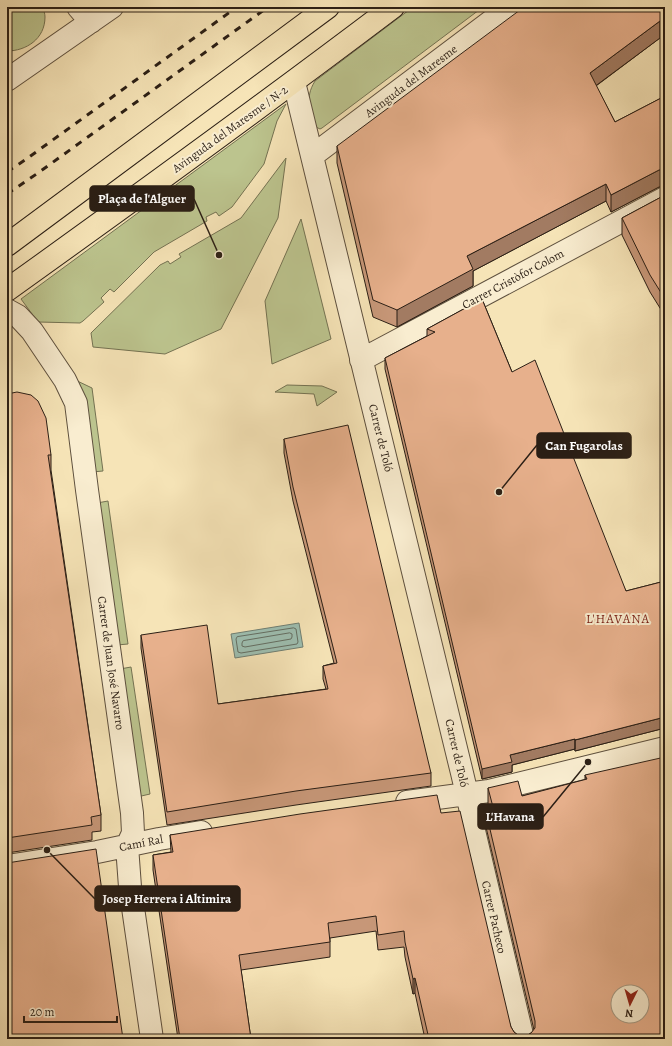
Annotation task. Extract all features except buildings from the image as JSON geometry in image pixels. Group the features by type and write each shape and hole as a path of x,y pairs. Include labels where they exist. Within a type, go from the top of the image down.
{"main road":[{"path":"7,244 328,7"},
{"name":"Avinguda del Maresme / N-2","path":"7,290 158,182 393,7"}],"street":[{"path":"7,80 84,14 112,7"},
{"name":"Avinguda del Maresme","path":"312,156 510,7"},
{"name":"Carrer de Toló","path":"294,82 467,794"},
{"name":"Carrer Cristòfor Colom","path":"361,360 665,198"},
{"name":"Carrer de Juan José Navarro","path":"7,310 18,316 32,331 65,380 76,403 132,813 132,833 127,846 130,887 152,1039"},
{"path":"391,805 489,791 665,748"},
{"name":"Carrer Pacheco","path":"467,794 473,826 523,1039"},
{"name":"Camí Ral","path":"7,866 97,852 159,839 221,829"}],"green space":[{"path":"7,7 43,7 45,17 42,32 33,42 21,49 7,51"},
{"path":"413,7 483,7 322,128 320,129 316,127 309,98 315,81"},
{"path":"286,104 277,121 264,164 232,207 219,216 216,212 206,217 207,221 154,252 114,292 110,289 101,298 104,302 80,323 38,322 21,299"},
{"path":"286,158 278,218 221,329 165,354 93,347 91,333 160,265 168,261 170,264 181,257 179,254 241,218"},
{"path":"301,219 331,339 272,364 265,301"},
{"path":"71,378 92,388 103,471 92,472"},
{"path":"287,385 322,386 337,392 317,406 314,394 275,392"},
{"path":"108,501 128,644 117,645 97,503"},
{"path":"131,667 150,794 137,797 120,669"}],"water":[{"path":"299,623 303,647 235,658 231,634"}],"railway":[{"path":"7,172 237,7"},
{"path":"7,194 268,7"}],"place":[{"name":"Plaça de l'Alguer","path":"219,255"},
{"name":"Can Fugarolas","path":"499,492"},
{"name":"L'Havana","path":"588,762"},
{"name":"Josep Herrera i Altimira","path":"47,850"}],"district":[{"name":"L'HAVANA","path":"618,618"}]}
